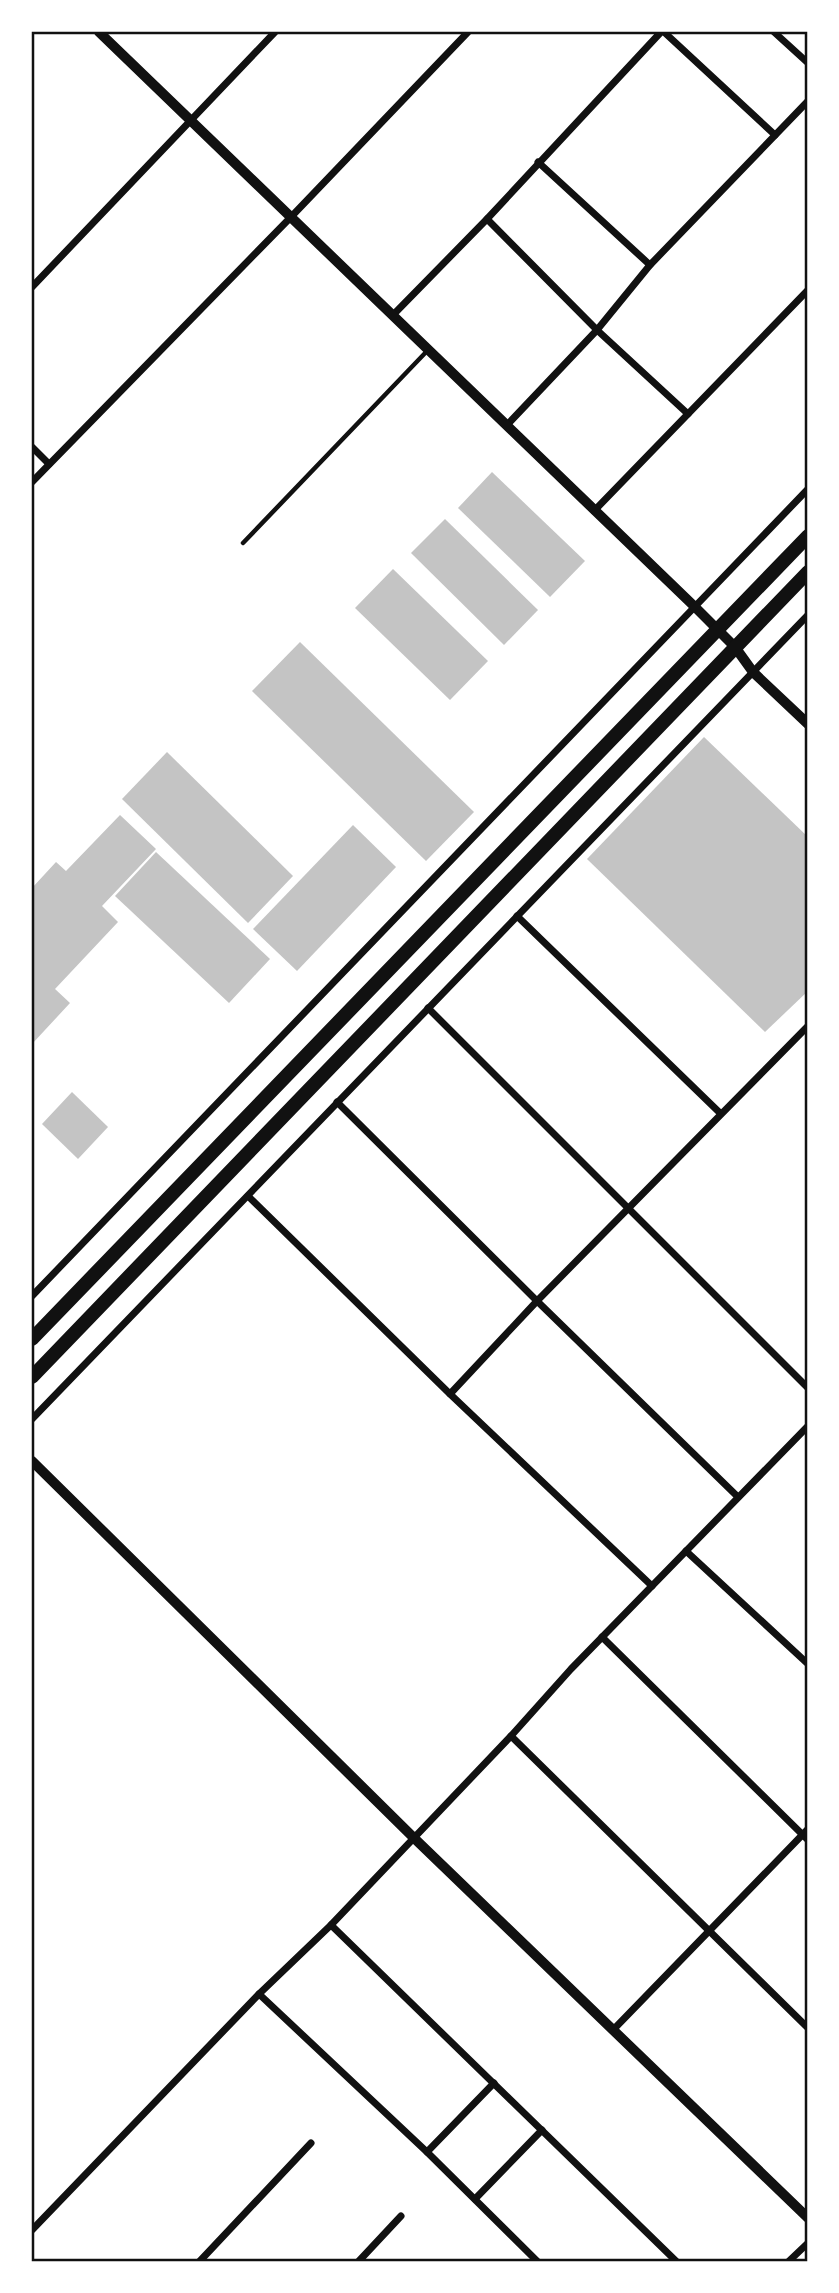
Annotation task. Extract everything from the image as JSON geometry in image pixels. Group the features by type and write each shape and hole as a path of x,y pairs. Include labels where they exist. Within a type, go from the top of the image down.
{"highway":[{"path":"32,1339 807,536"},
{"path":"32,1377 807,572"}],"street":[{"path":"99,32 695,607 735,647 753,672 807,724"},
{"path":"32,287 275,32"},
{"path":"32,482 468,32"},
{"path":"393,314 487,219 663,32 775,135"},
{"path":"774,32 807,63"},
{"path":"507,425 597,330 650,265 807,102"},
{"path":"538,162 650,265"},
{"path":"487,219 597,330 688,414"},
{"path":"594,512 807,289"},
{"path":"32,447 48,464"},
{"path":"32,1296 807,489"},
{"path":"32,1419 807,615"},
{"path":"517,916 720,1113"},
{"path":"428,1008 807,1388"},
{"path":"450,1394 537,1301 807,1026"},
{"path":"337,1102 738,1497"},
{"path":"248,1196 450,1394 652,1586"},
{"path":"32,2230 259,1994 331,1925 602,1637 807,1426"},
{"path":"32,1461 414,1838 807,2218"},
{"path":"686,1551 807,1664"},
{"path":"602,1637 806,1835 707,1931 613,2031"},
{"path":"511,1736 807,2028"},
{"path":"331,1925 677,2262"},
{"path":"259,1994 427,2152 538,2262"},
{"path":"427,2152 494,2084"},
{"path":"475,2199 542,2130"},
{"path":"199,2262 311,2143"},
{"path":"358,2262 401,2216"},
{"path":"788,2262 807,2243"}],"lane":[{"path":"243,543 429,349"}],"building":[{"path":"492,472 585,561 550,597 458,508"},
{"path":"445,519 538,610 504,645 411,553"},
{"path":"393,569 488,661 450,700 355,608"},
{"path":"300,642 474,812 426,861 252,691"},
{"path":"704,737 808,837 808,991 765,1032 587,859"},
{"path":"167,752 293,876 248,923 122,799"},
{"path":"120,815 156,849 102,906 118,922 55,989 70,1003 32,1044 32,888 56,862 66,871"},
{"path":"353,825 396,867 297,971 253,929"},
{"path":"156,852 270,959 229,1003 115,896"},
{"path":"72,1092 108,1127 78,1159 42,1124"}]}
